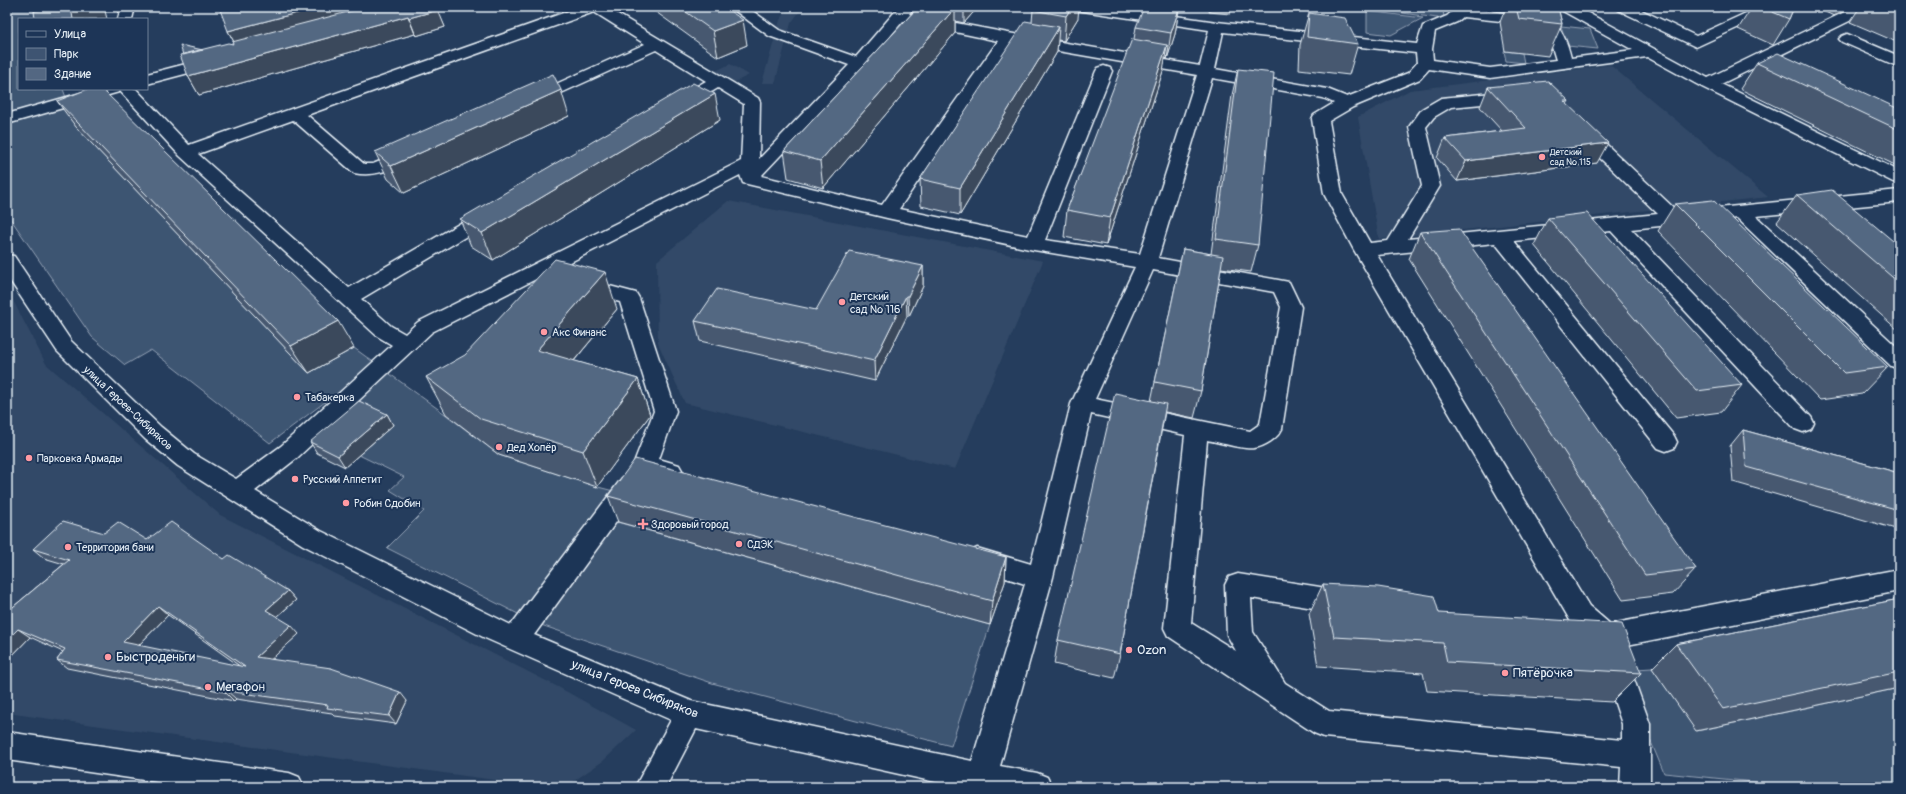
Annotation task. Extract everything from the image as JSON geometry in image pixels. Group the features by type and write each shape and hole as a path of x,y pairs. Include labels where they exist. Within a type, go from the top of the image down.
{"main road":[{"path":"126,18 128,7"},
{"path":"186,152 595,7 752,102 749,172"},
{"path":"737,7 774,33 859,63"},
{"path":"1083,7 1425,56 1490,73 1651,52"},
{"path":"1566,7 1708,84 1899,178"},
{"path":"1623,7 1696,42 1771,7"},
{"path":"1708,84 1868,7"},
{"path":"1565,64 1555,31 1550,25 1543,21 1463,10 1452,19 1428,29 1425,56 1414,76 1346,103 1320,119 1333,194 1364,250 1580,614 1606,637 1636,724 1635,787"},
{"path":"237,491 289,452 425,327 534,272 749,172 859,63 903,11 1008,38 1327,94 1346,103"},
{"path":"982,778 1040,577 1082,404 1147,262 1206,72 1217,27"},
{"path":"887,212 1008,38"},
{"path":"1847,39 1899,62"},
{"path":"520,105 657,44"},
{"path":"148,80 229,58"},
{"path":"1034,244 1104,71"},
{"path":"663,113 718,81"},
{"path":"7,119 109,90"},
{"path":"128,90 186,152 384,331 406,344"},
{"path":"1394,247 1431,186 1417,127 1428,113 1448,102 1526,94"},
{"path":"295,113 360,169 376,169 427,147"},
{"path":"1571,120 1674,219"},
{"path":"749,172 887,212 1034,244 1147,262 1282,287 1291,307 1271,429 1253,440 1082,404"},
{"path":"1364,250 1899,196"},
{"path":"348,298 505,206"},
{"path":"1741,212 1899,362"},
{"path":"1616,225 1803,423"},
{"path":"1500,237 1666,442"},
{"name":"улица Героев-Сибиряков","path":"7,261 64,346 153,433 186,460 282,520"},
{"path":"516,639 645,465 665,411 629,298 534,272"},
{"path":"1197,429 1177,628 1324,724 1635,755"},
{"path":"645,465 691,478"},
{"name":"улица Героев Сибиряков","path":"282,520 312,538 516,639 689,714 982,778 1037,787"},
{"path":"956,554 1040,577"},
{"path":"1573,639 1606,637 1899,580"},
{"path":"1278,694 1240,636 1238,585 1370,606"},
{"path":"650,787 689,714"},
{"path":"18,748 289,787"}],"shaded area":[{"path":"790,7 803,7 791,23 775,83 762,83 780,20"},
{"path":"730,64 749,75 731,84 712,73"},
{"name":"Детский сад № 115","path":"1610,65 1768,197 1379,239 1358,117 1410,90"},
{"name":"Детский сад № 116","path":"728,201 1043,261 955,469 685,403 658,343 657,261"},
{"path":"7,289 46,364 220,515 558,687 636,730 603,761 565,787 545,787 7,713"}],"green space":[{"path":"7,7 52,7 53,18 18,18 18,90 63,90 76,127 309,373 354,348 499,455 598,487 633,496 617,522 990,625 951,746 712,683 538,624 387,548 424,511 390,490 404,477 359,455 393,425 333,396 270,443 151,350 125,365 92,337 10,218 7,211"},
{"path":"1361,7 1443,7 1444,19"},
{"path":"1367,11 1423,18 1391,35 1367,32"},
{"path":"1561,26 1590,29 1598,49 1567,46"},
{"path":"1504,51 1522,53 1524,63 1506,61"},
{"path":"1652,668 1697,731 1899,688 1899,787 1804,787 1664,773 1621,670"}],"building":[{"path":"51,7 71,7 73,18 35,18 34,11"},
{"path":"219,7 320,7 228,31"},
{"path":"367,7 436,7 438,10 409,18 408,16 188,76 180,55 228,43 233,44 232,42"},
{"path":"679,7 724,7 743,20 713,31"},
{"path":"918,7 955,8 820,161 784,151"},
{"path":"1035,7 1072,7 1066,16 1033,10"},
{"path":"1144,7 1168,7 1179,9 1171,33 1136,27"},
{"path":"1212,7 1232,7 1231,9"},
{"path":"1516,7 1558,7 1562,24 1519,19"},
{"path":"1761,7 1794,7 1789,19"},
{"path":"1891,7 1899,7 1899,10"},
{"path":"1309,13 1345,18 1358,44 1307,37"},
{"path":"1025,21 1059,27 960,188 920,179"},
{"path":"1132,39 1167,45 1110,218 1067,210"},
{"path":"180,45 203,50 183,55"},
{"path":"1778,53 1899,109 1899,130 1757,63"},
{"path":"1238,69 1274,73 1258,245 1216,239"},
{"path":"553,74 561,90 391,166 375,152"},
{"path":"1548,81 1569,101 1564,101 1608,143 1466,161 1445,138 1526,128 1488,87"},
{"path":"693,83 715,94 482,233 460,219"},
{"path":"85,90 103,90 338,321 291,346 57,101"},
{"path":"1832,190 1899,246 1899,283 1797,195"},
{"path":"1713,200 1888,367 1844,373 1675,204"},
{"path":"1587,213 1742,385 1697,391 1548,218"},
{"path":"1459,229 1696,569 1645,575 1420,232"},
{"path":"1183,249 1223,256 1201,391 1155,382"},
{"path":"849,251 923,266 908,296 906,296 874,361 695,321 717,289 816,310"},
{"path":"555,259 605,272 537,350 638,379 583,451 481,419 426,377 465,355"},
{"path":"1115,393 1166,404 1120,654 1058,640"},
{"path":"359,401 387,414 338,456 310,442"},
{"path":"1743,430 1899,473 1899,510 1746,467"},
{"path":"635,459 1006,557 992,601 608,496"},
{"path":"63,521 104,533 118,522 147,540 171,522 224,559 229,555 288,591 266,610 291,625 256,657 331,668 400,692 389,716 327,708 328,705 227,691 225,692 57,660 65,649 18,629 7,640 7,612 69,560 33,549","holes":["158,606 245,667 123,642"]},
{"path":"1323,584 1378,587 1434,596 1439,613 1622,624 1641,673 1447,662 1443,643 1334,637"},
{"path":"1899,599 1899,672 1723,709 1676,644"}],"place":[{"name":"Детский сад № 115","path":"1542,157"},
{"name":"Детский сад № 116","path":"842,302"},
{"name":"Акс Финанс","path":"544,332"},
{"name":"Табакерка","path":"297,397"},
{"name":"Дед Хопёр","path":"499,447"},
{"name":"Парковка Армады","path":"29,458"},
{"name":"Русский Аппетит","path":"295,479"},
{"name":"Робин Сдобин","path":"346,503"},
{"name":"Здоровый город","path":"643,524"},
{"name":"СДЭК","path":"739,544"},
{"name":"Территория бани","path":"68,547"},
{"name":"Ozon","path":"1129,650"},
{"name":"Быстроденьги","path":"108,657"},
{"name":"Пятёрочка","path":"1505,673"},
{"name":"Мегафон","path":"208,687"}]}
